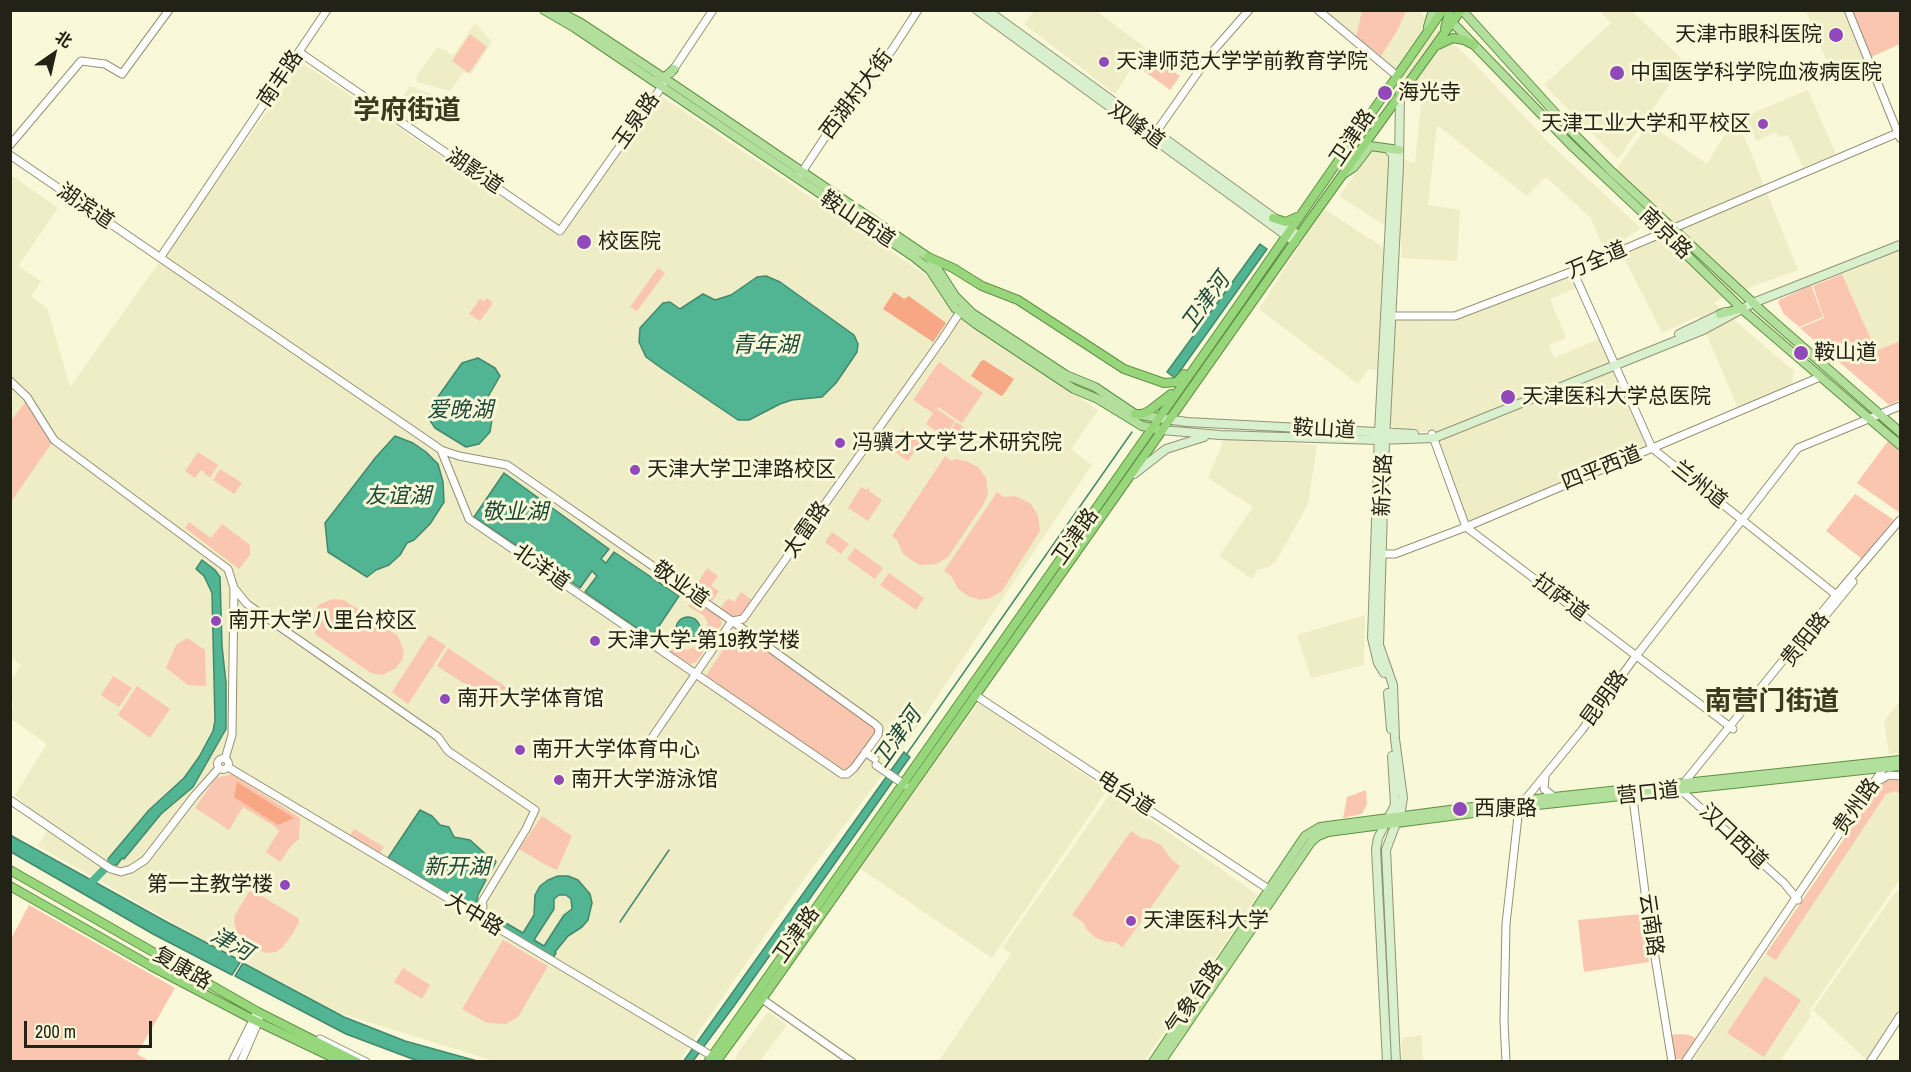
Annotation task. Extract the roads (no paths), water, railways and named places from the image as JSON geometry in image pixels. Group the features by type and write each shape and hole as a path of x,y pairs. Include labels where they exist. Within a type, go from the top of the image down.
{"highway":[{"name":"卫津路","path":"712,1060 725,1048 762,999 902,781 975,694 1433,49 1452,16 1462,10"},
{"name":"卫津路","path":"712,1060 902,781 1216,337 1442,11"},
{"path":"1433,49 1443,41 1453,38 1474,45"},
{"path":"1271,221 1289,221 1302,213"},
{"path":"928,257 953,268 982,286 1018,300 1124,369 1155,381 1177,382 1203,349 1216,337"},
{"path":"1135,414 1144,414 1153,409 1186,379"},
{"name":"复康路","path":"10,870 256,1018 357,1062"},
{"name":"复康路","path":"10,886 151,966 332,1059 342,1062"}],"main road":[{"name":"鞍山西道","path":"544,10 663,81 802,171 928,257 955,296 972,313 1066,375 1095,387 1135,414 1158,418"},
{"name":"鞍山西道","path":"556,10 581,23 649,74"},
{"name":"双峰道","path":"977,10 1154,135"},
{"name":"双峰道","path":"987,10 1297,239"},
{"path":"1425,34 1432,17 1432,10"},
{"name":"南京路","path":"1462,10 1575,135 1753,303 1900,432"},
{"path":"1470,10 1484,36"},
{"name":"南京路","path":"1442,11 1452,16 1474,45 1570,144 1721,289 1900,445"},
{"path":"663,81 673,68"},
{"name":"鞍山西道","path":"663,81 796,179 924,265 960,312 1074,389 1098,399 1142,426 1162,430"},
{"name":"卫津路","path":"1399,150 1400,94"},
{"path":"1342,175 1354,167 1370,146 1399,150"},
{"path":"1389,150 1393,155 1389,316"},
{"name":"新兴路","path":"1392,821 1403,798 1395,739 1393,685 1378,645 1382,554 1382,437 1399,150"},
{"path":"1288,233 1310,220"},
{"name":"鞍山道","path":"1162,430 1220,435 1433,436 1703,330 1753,303 1900,245"},
{"path":"1720,315 1728,303 1721,289"},
{"path":"1720,315 1742,308 1764,313"},
{"name":"鞍山道","path":"1615,363 1720,315"},
{"path":"1731,316 1743,315 1758,323"},
{"name":"鞍山道","path":"1158,418 1382,437"},
{"path":"1130,477 1166,449 1179,443 1220,435"},
{"path":"1382,437 1372,638 1378,663 1388,681 1395,801 1386,854 1396,1062"},
{"name":"营口道","path":"1684,786 1832,774 1873,769 1900,760"},
{"name":"营口道","path":"1392,821 1523,803 1823,769 1900,766"},
{"path":"1823,769 1832,774"},
{"name":"营口道","path":"1523,803 1554,797 1632,792"},
{"path":"1387,1062 1376,849 1378,838 1392,821"},
{"name":"气象台路","path":"1153,1062 1272,891 1311,842 1328,832 1392,821"},
{"name":"气象台路","path":"1161,1062 1272,891"}],"street":[{"path":"10,146 81,61 105,64 122,74 169,10"},
{"name":"南丰路","path":"160,258 326,10"},
{"name":"南丰路","path":"234,148 326,10"},
{"path":"649,74 673,68 712,10"},
{"name":"西湖村大街","path":"796,179 836,122 892,50 918,10"},
{"path":"1154,135 1213,51 1249,10"},
{"path":"1318,10 1396,75"},
{"path":"1848,10 1900,135"},
{"name":"湖影道","path":"299,52 559,230"},
{"name":"玉泉路","path":"559,230 663,81"},
{"name":"万全道","path":"1389,316 1455,316 1574,271 1900,135"},
{"name":"湖滨道","path":"10,155 160,258"},
{"path":"160,258 441,450"},
{"name":"兰州道","path":"1574,271 1652,448 1743,518 1838,596"},
{"name":"太雷路","path":"649,742 732,621 743,619 960,312"},
{"name":"四平西道","path":"1382,554 1395,554 1466,527 1820,377"},
{"path":"10,381 27,397 54,440 228,568 234,588 232,735 225,759 228,767 223,770 219,768"},
{"name":"昆明路","path":"1523,803 1798,448 1900,406"},
{"path":"1433,436 1466,527"},
{"name":"敬业道","path":"441,450 459,456 507,465 732,621 877,726 879,733 864,754"},
{"name":"北洋道","path":"441,450 469,519 842,774 850,772 864,754"},
{"name":"贵阳路","path":"1684,786 1900,520"},
{"name":"贵阳路","path":"1838,596 1900,526"},
{"name":"拉萨道","path":"1466,527 1731,728"},
{"path":"234,588 247,604 438,737 448,751 535,810 482,902 483,907 477,915"},
{"name":"电台道","path":"975,694 1272,891"},
{"path":"864,754 902,781"},
{"path":"10,800 111,869 121,872 145,860 219,768 218,761 225,759"},
{"path":"1886,765 1900,776"},
{"name":"贵州路","path":"1684,1062 1886,765"},
{"name":"大中路","path":"228,767 703,1051 712,1060"},
{"path":"1873,769 1878,774 1877,780"},
{"path":"1877,780 1889,775 1900,776"},
{"path":"1545,777 1544,789 1554,797"},
{"name":"汉口西道","path":"1684,786 1796,898"},
{"name":"云南路","path":"1632,792 1647,908 1672,1062"},
{"path":"1506,1062 1504,1022 1506,924 1523,803"},
{"name":"贵州路","path":"1690,1062 1796,898"},
{"path":"762,999 852,1062"},
{"path":"1870,1062 1900,1016"},
{"path":"232,1062 256,1018"},
{"path":"241,1062 256,1018"},
{"path":"256,1018 278,1018 366,1062"}],"water":[{"path":"1260,244 1267,249 1175,378 1167,372"},
{"name":"青年湖","path":"766,276 780,282 854,335 858,344 857,352 836,383 822,397 792,400 749,420 738,420 646,357 639,342 640,328 663,303 670,302 680,309 703,294 715,300 731,295 757,277"},
{"name":"爱晚湖","path":"478,358 495,368 500,376 485,402 486,407 493,413 490,432 479,444 466,447 435,428 429,419 430,408 462,363"},
{"name":"友谊湖","path":"395,436 413,443 438,464 443,482 444,502 430,524 414,540 407,543 400,555 389,565 376,570 367,577 328,552 325,523"},
{"name":"敬业湖","path":"504,473 609,549 601,559 606,563 614,552 679,596 651,638 585,592 597,576 592,571 580,588 474,517"},
{"path":"202,560 220,577 222,646 226,683 226,729 193,787 161,814 124,859 122,858 117,865 111,864 108,859 149,810 184,778 213,731 215,721 212,593 204,576 196,569"},
{"path":"688,617 697,620 700,629 697,638 688,641 679,638 676,629 679,620"},
{"path":"904,752 910,757 734,1006 693,1061 683,1062"},
{"name":"新开湖","path":"420,810 432,816 440,825 449,827 454,837 470,840 490,858 494,858 496,862 488,877 484,877 486,880 478,895 477,901 482,909 523,933 534,915 535,895 540,886 558,876 568,876 578,880 590,894 592,903 588,920 568,936 553,958 388,858","holes":["559,895 566,895 571,899 572,909 564,915 544,946 534,940 554,909 554,899"]},
{"path":"10,835 241,961 232,975 153,934 11,852"},
{"path":"243,963 344,1017 405,1041 477,1061 418,1061 346,1034 235,976"}],"waterway":[{"name":"卫津河","path":"906,755 1132,432"},
{"path":"620,922 669,850"},
{"path":"88,886 117,856"}],"place":[{"name":"天津市眼科医院","path":"1836,35"},
{"name":"天津师范大学学前教育学院","path":"1104,62"},
{"name":"中国医学科学院血液病医院","path":"1617,73"},
{"name":"海光寺","path":"1385,93"},
{"name":"天津工业大学和平校区","path":"1763,124"},
{"name":"校医院","path":"584,242"},
{"name":"鞍山道","path":"1801,353"},
{"name":"天津医科大学总医院","path":"1508,397"},
{"name":"冯骥才文学艺术研究院","path":"840,443"},
{"name":"天津大学卫津路校区","path":"635,470"},
{"name":"南开大学八里台校区","path":"216,621"},
{"name":"天津大学-第19教学楼","path":"595,641"},
{"name":"南开大学体育馆","path":"445,699"},
{"name":"南开大学体育中心","path":"520,750"},
{"name":"南开大学游泳馆","path":"559,780"},
{"name":"西康路","path":"1460,809"},
{"name":"第一主教学楼","path":"285,885"},
{"name":"天津医科大学","path":"1131,921"}],"district":[{"name":"学府街道","path":"407,112"},
{"name":"南营门街道","path":"1772,703"}],"water label":[{"name":"津河","path":"231,945"}]}
